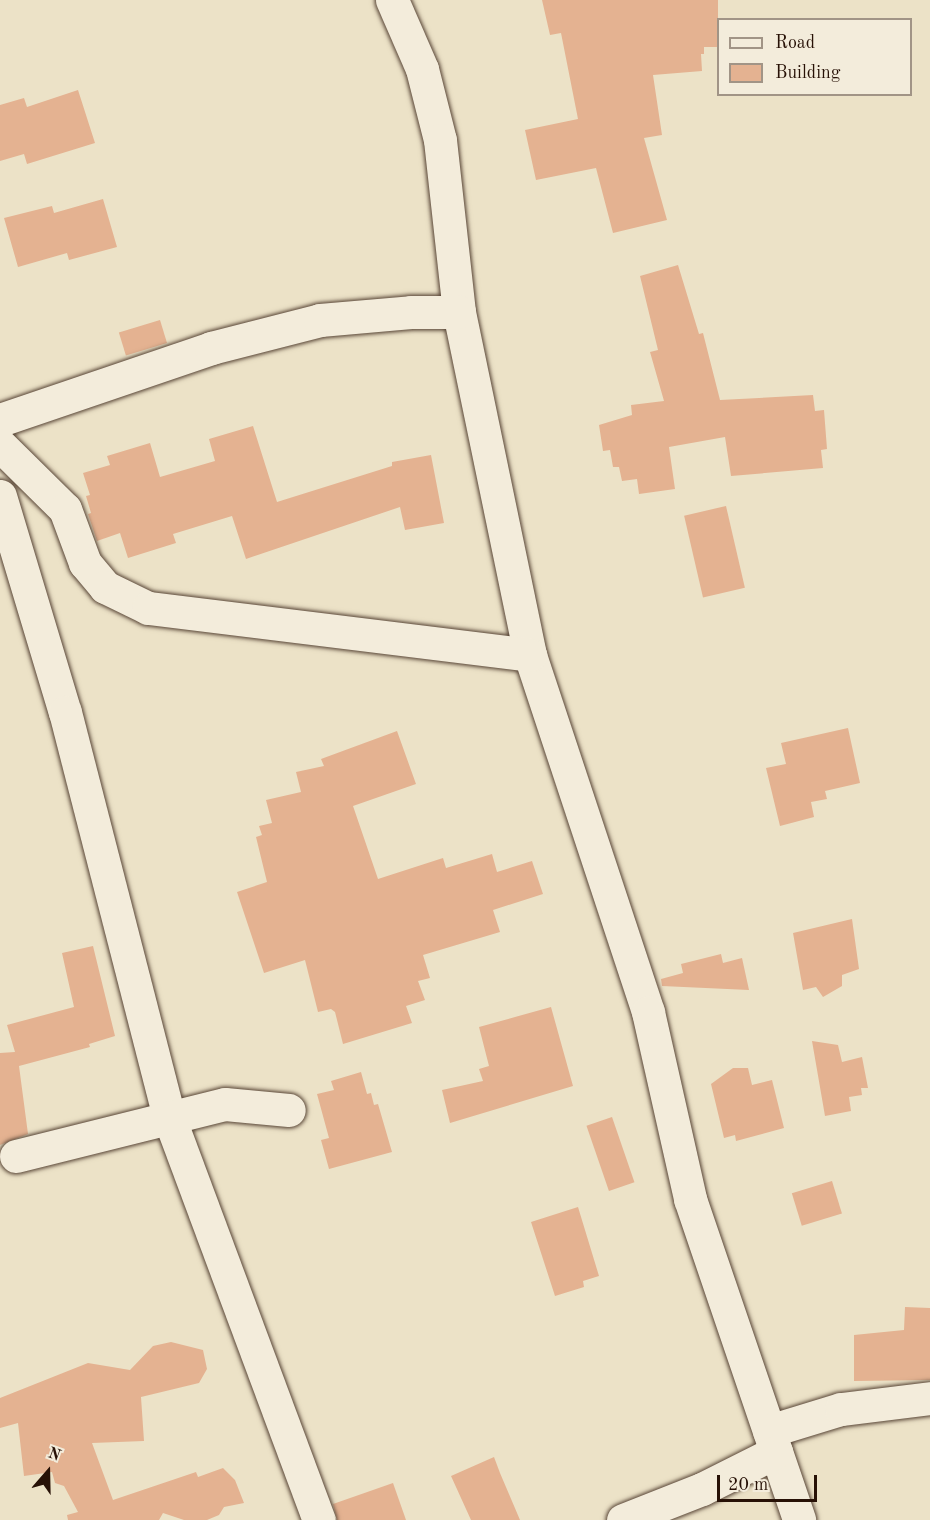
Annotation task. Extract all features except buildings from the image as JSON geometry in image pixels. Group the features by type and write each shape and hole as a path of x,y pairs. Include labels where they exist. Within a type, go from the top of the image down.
{"street":[{"path":"392,0 423,69 440,140 459,312 530,655 648,1012 690,1199 799,1520"},
{"path":"0,420 211,348 320,320 411,312 459,312"},
{"path":"0,445 65,509 85,563 105,587 148,608 530,655"},
{"path":"0,496 65,712 169,1117 319,1520"},
{"path":"16,1156 225,1104 288,1110"},
{"path":"623,1520 702,1489 773,1442 841,1409 930,1398"}]}
